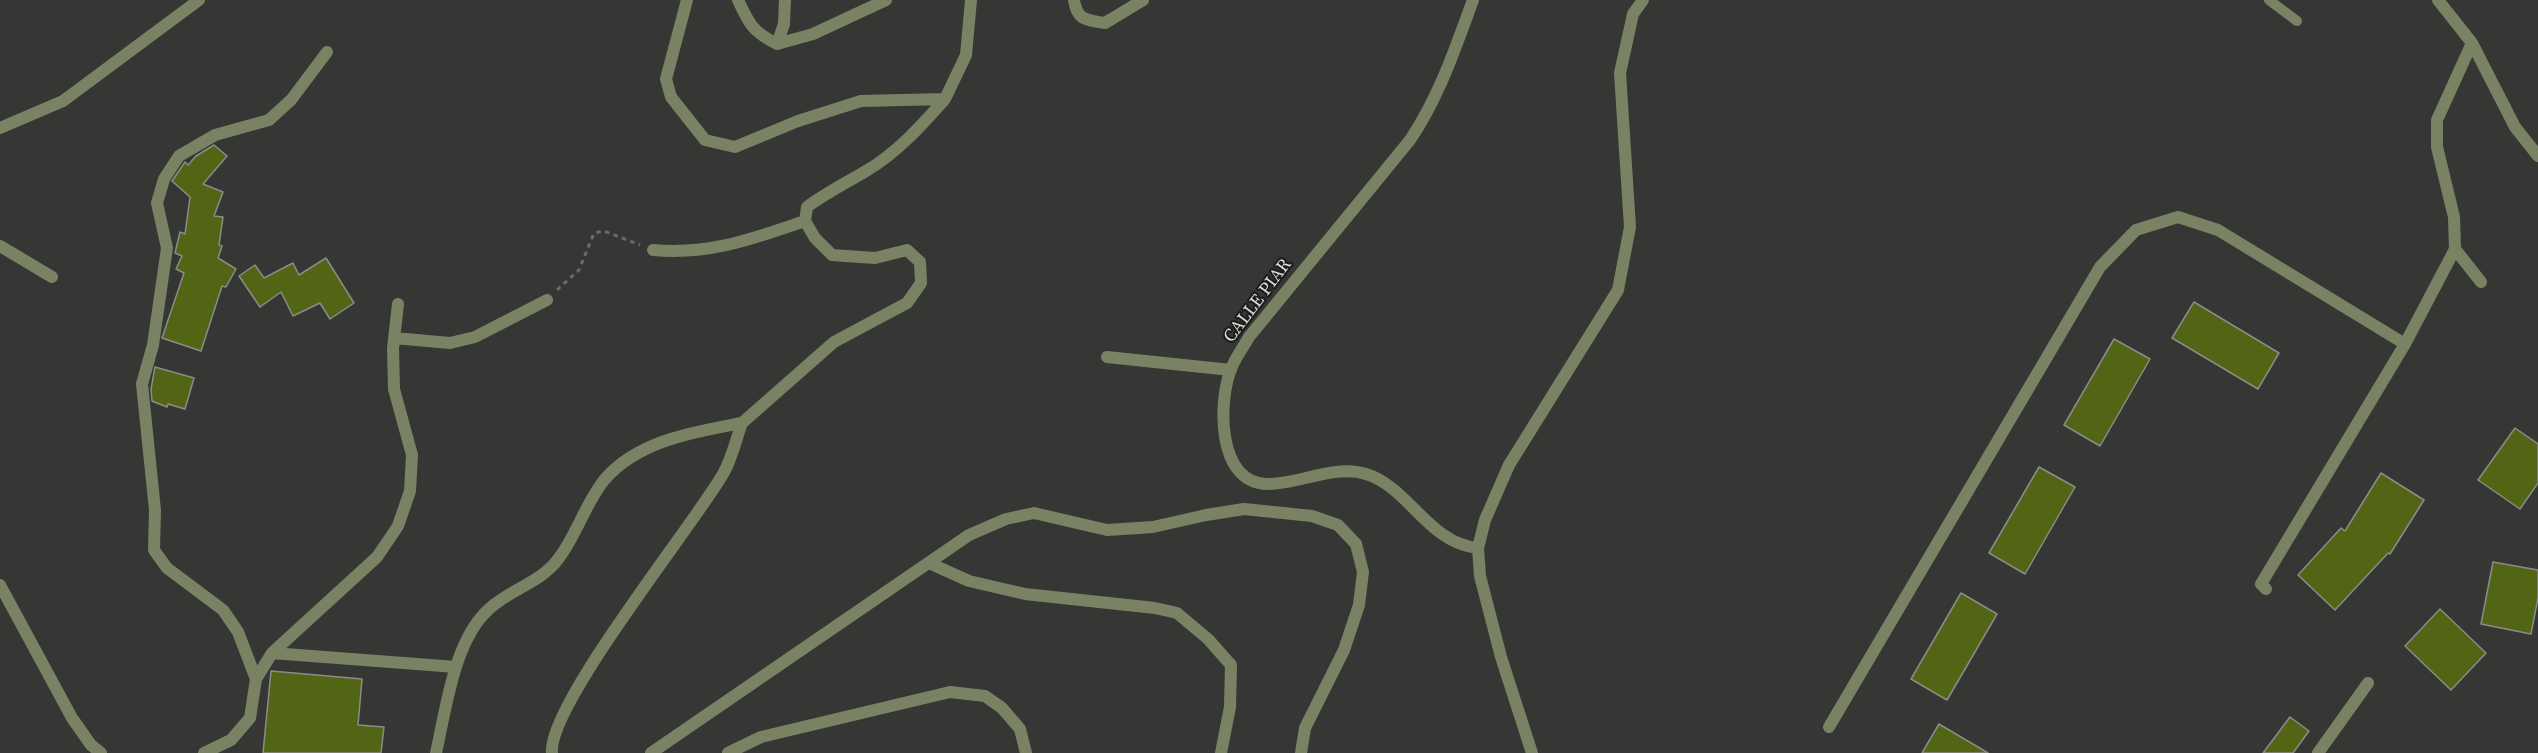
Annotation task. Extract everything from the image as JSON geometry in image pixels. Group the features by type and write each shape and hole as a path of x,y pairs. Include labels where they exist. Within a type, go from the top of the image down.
{"street":[{"path":"0,128 63,101 199,0"},
{"path":"687,0 666,79 671,97 705,140 735,147 798,121 861,101 945,99"},
{"path":"738,0 749,24 759,35 777,44 813,34 886,0"},
{"path":"777,44 784,24 785,0"},
{"path":"552,753 558,724 599,654 724,472 742,423 834,342 907,303 921,283 920,262 907,250 875,258 832,255 815,238 805,221 807,207 828,191 868,170 918,130 945,99 966,55 971,0"},
{"path":"1074,0 1075,11 1084,19 1105,23 1143,0"},
{"name":"CALLE PIAR","path":"1473,0 1448,70 1430,110 1410,140 1249,337 1231,370 1222,407 1227,442 1234,466 1246,478 1266,484 1339,472 1366,474 1390,487 1429,524 1461,547 1478,548"},
{"path":"1532,753 1498,645 1480,576 1478,548 1485,520 1509,465 1618,290 1630,227 1620,73 1632,14 1643,0"},
{"path":"2438,0 2472,43 2515,127 2538,156"},
{"path":"2266,589 2260,584 2404,344 2455,249 2454,216 2437,147 2437,120 2472,43"},
{"path":"256,679 238,632 222,610 167,568 154,550 155,510 142,384 153,345 167,248 157,202 164,179 179,156 215,135 268,120 291,100 327,52"},
{"path":"1829,727 2100,267 2136,230 2178,217 2218,230 2404,344"},
{"path":"653,250 682,252 736,244 805,221"},
{"path":"0,246 52,277"},
{"path":"2455,249 2481,282"},
{"path":"394,338 450,343 475,336 547,300"},
{"path":"196,753 204,753 231,740 250,718 256,679 272,653 377,557 398,526 410,491 412,455 394,389 394,338 398,304"},
{"path":"1107,357 1231,370"},
{"path":"436,753 456,667 467,637 489,609 535,580 558,559 605,479 635,454 678,436 742,423"},
{"path":"651,753 969,535 1006,519 1034,513 1107,530 1153,527 1244,509 1312,516 1338,525 1356,544 1363,572 1359,605 1344,650 1305,728 1301,753"},
{"path":"929,563 969,581 1025,594 1155,608 1178,614 1208,639 1231,664 1230,707 1221,753"},
{"path":"0,585 72,718 91,745 101,753"},
{"path":"272,653 456,667"},
{"path":"2318,753 2368,683"},
{"path":"728,753 761,737 950,692 985,696 1002,708 1020,729 1026,753"}],"lane":[{"path":"2269,0 2296,21"}],"path":[{"path":"547,300 579,270 594,233 604,231 653,250"}],"building":[{"path":"214,145 227,156 203,184 223,192 214,216 223,217 219,245 222,246 218,258 236,269 226,287 222,286 201,351 162,338 184,273 176,269 182,256 175,253 180,232 185,234 190,197 172,181 185,162 188,165 196,156"},
{"path":"326,258 354,303 330,319 320,303 293,316 281,292 260,307 239,276 255,265 264,278 293,263 299,275"},
{"path":"2194,302 2279,353 2258,389 2172,338"},
{"path":"2114,339 2150,359 2100,446 2064,425"},
{"path":"155,367 194,378 185,409 168,404 167,407 152,401 151,389"},
{"path":"2515,428 2538,444 2538,483 2520,509 2478,480"},
{"path":"2039,467 2075,487 2025,574 1989,553"},
{"path":"2381,473 2424,500 2390,554 2388,553 2335,610 2298,575 2341,528 2345,531"},
{"path":"2493,562 2538,570 2538,598 2531,634 2481,624"},
{"path":"1961,593 1997,614 1947,700 1911,679"},
{"path":"2440,609 2486,653 2451,690 2405,646"},
{"path":"271,671 362,679 358,725 384,727 381,753 263,753"},
{"path":"2290,717 2309,731 2293,753 2263,753"},
{"path":"1939,724 1988,753 1922,753"}]}
